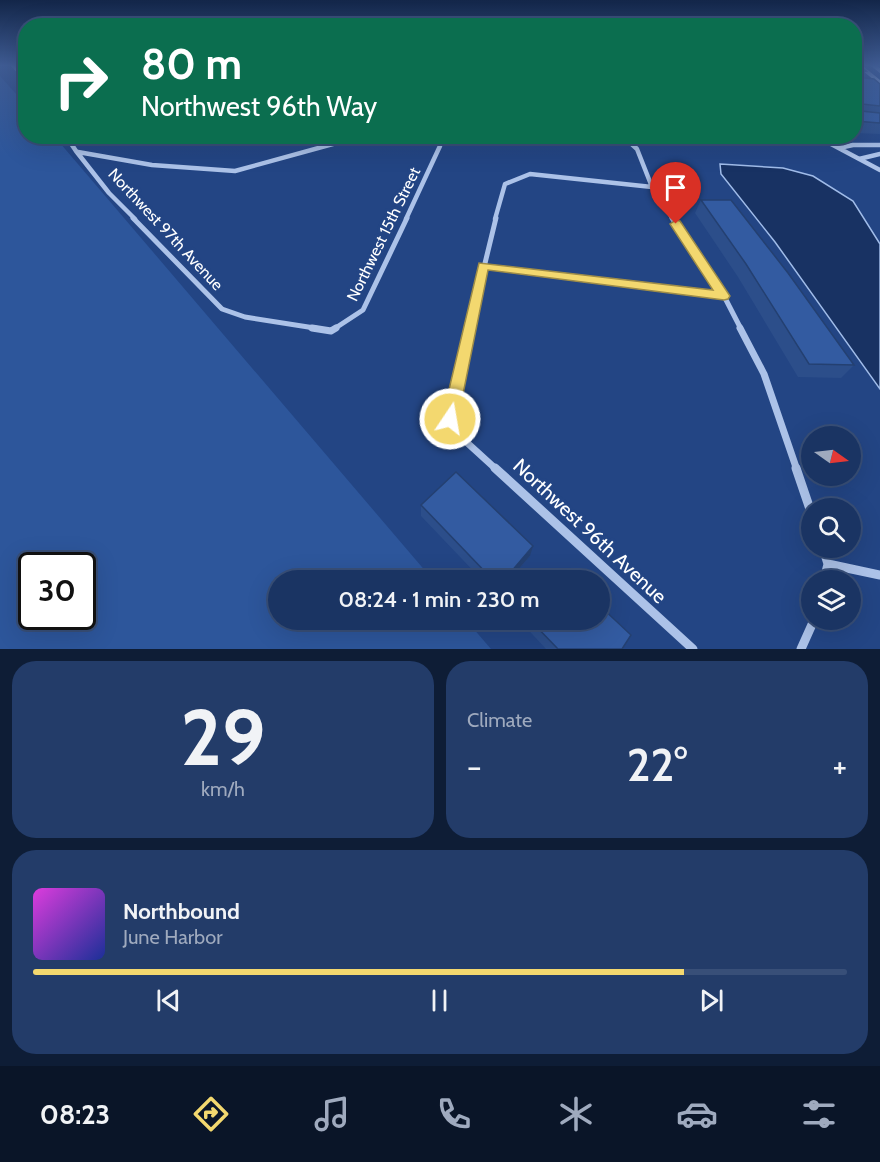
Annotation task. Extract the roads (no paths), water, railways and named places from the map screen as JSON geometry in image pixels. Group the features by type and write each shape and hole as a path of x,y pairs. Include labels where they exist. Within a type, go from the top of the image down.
{"street":[{"path":"72,144 76,152 152,165 235,171 333,144"},
{"name":"Northwest 15th Street","path":"331,331 363,310 434,161 440,144"},
{"path":"632,144 637,149 652,188 724,296 764,374 806,498"},
{"path":"831,144 880,170"},
{"path":"839,148 853,145 880,146"},
{"name":"Northwest 97th Avenue","path":"76,152 109,193 222,309 245,317 331,331"},
{"path":"859,159 880,154"},
{"path":"652,188 530,174 518,177 505,184 483,266 724,296"},
{"name":"Northwest 96th Avenue","path":"483,266 450,419 463,439 693,649"},
{"path":"826,558 826,570"},
{"path":"828,564 880,575"},
{"path":"801,649 810,630"}]}
